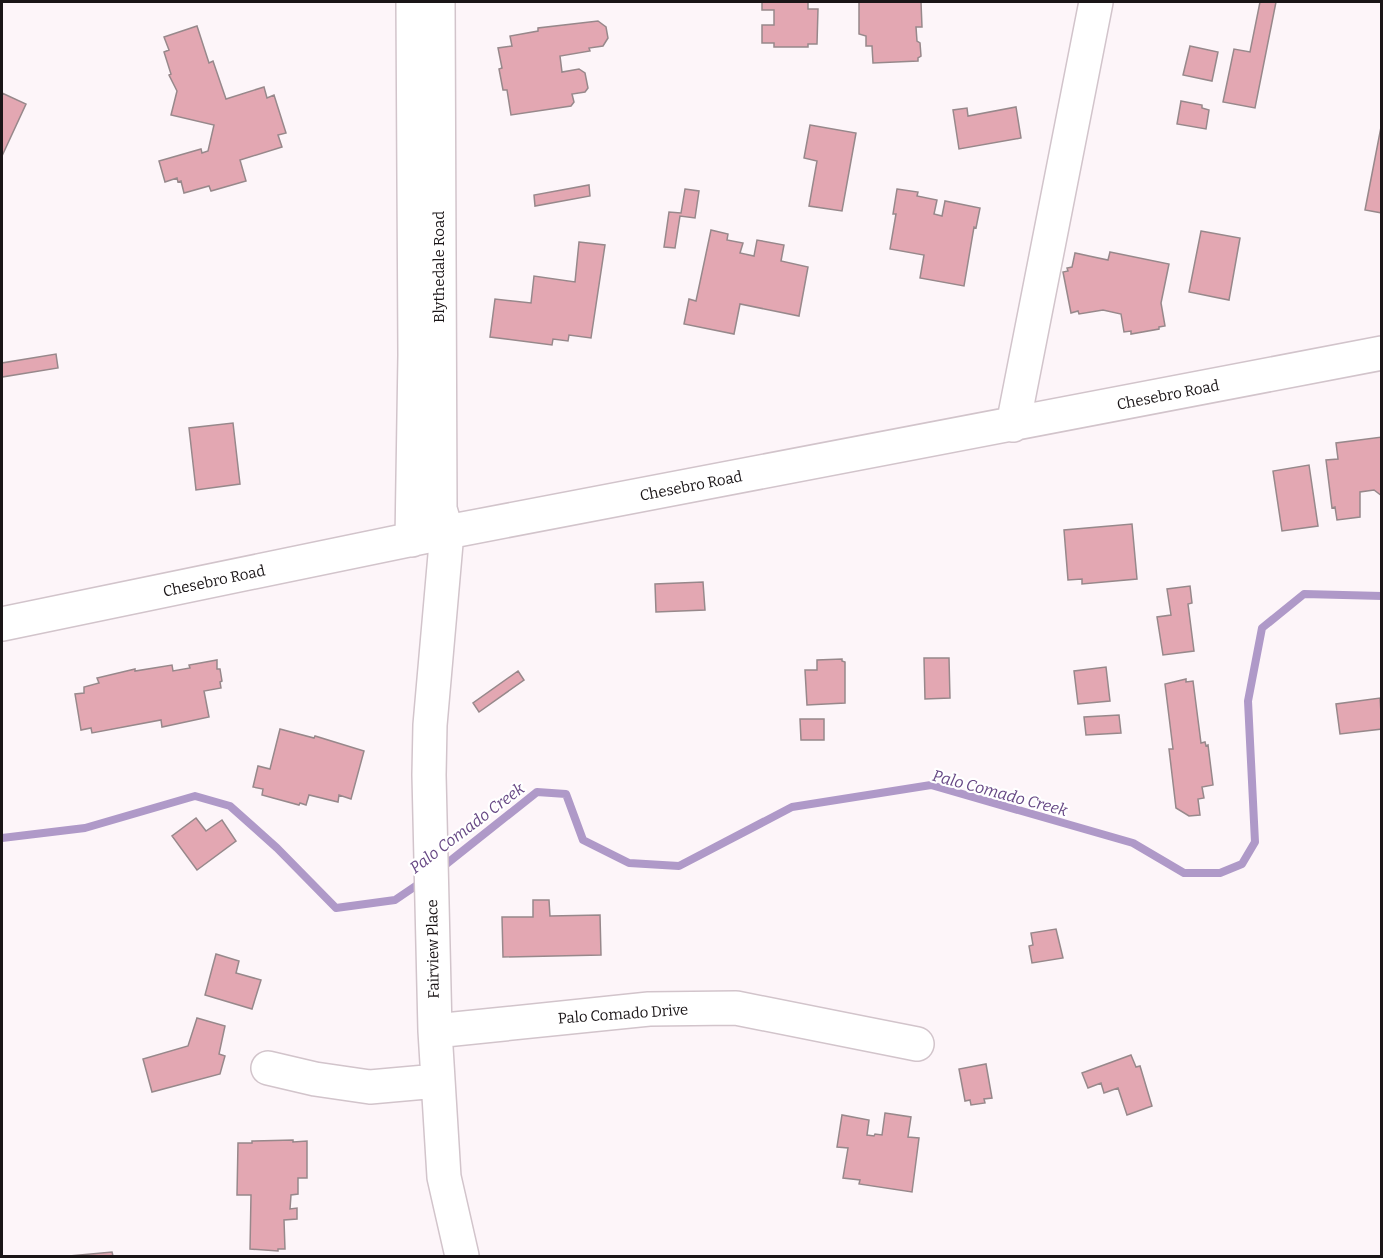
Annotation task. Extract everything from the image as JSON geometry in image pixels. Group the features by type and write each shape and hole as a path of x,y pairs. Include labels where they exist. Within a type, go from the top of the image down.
{"street":[{"path":"412,540 415,355 413,2"},
{"name":"Blythedale Road","path":"438,2 440,509 447,532"},
{"path":"1013,425 1096,2"},
{"name":"Chesebro Road","path":"2,624 447,532 1382,353"},
{"name":"Fairview Place","path":"447,532 430,725 429,775 437,1081 444,1177 462,1257"},
{"name":"Palo Comado Drive","path":"435,1031 649,1009 736,1008 917,1044"},
{"path":"268,1068 315,1079 370,1087 437,1081"}],"building":[{"path":"762,2 808,2 808,9 818,9 817,44 808,44 808,47 774,47 774,43 762,43 762,25 774,25 774,10 762,10"},
{"path":"859,2 921,2 922,27 916,27 921,56 918,61 873,63 872,46 866,46 866,36 859,34"},
{"path":"1260,2 1276,2 1255,108 1223,102 1234,49 1250,52"},
{"path":"598,21 606,27 608,38 603,46 589,48 590,51 560,56 562,72 579,69 585,73 588,88 585,92 572,94 574,102 571,106 511,115 507,90 503,90 498,48 512,46 510,36 538,31 538,28"},
{"path":"197,26 209,63 213,61 226,99 264,87 267,98 274,95 286,133 278,135 282,147 240,160 246,181 211,191 209,186 184,193 181,181 178,182 177,178 165,182 159,161 201,149 202,153 208,151 214,125 171,115 177,91 169,75 171,74 164,52 169,50 164,37"},
{"path":"1190,46 1218,52 1212,81 1183,75"},
{"path":"2,93 26,104 2,156"},
{"path":"1181,101 1202,105 1202,108 1209,110 1206,129 1177,124"},
{"path":"1016,107 1021,138 959,149 953,110 967,108 968,116"},
{"path":"810,125 856,133 842,211 809,206 817,161 804,158"},
{"path":"1382,128 1382,213 1365,210"},
{"path":"589,185 590,196 535,206 534,195"},
{"path":"685,189 699,191 695,218 680,216 675,248 664,247 669,212 681,213"},
{"path":"897,189 918,192 917,196 937,200 934,214 942,216 945,201 980,208 976,228 974,227 964,286 920,278 924,255 890,249 896,214 893,214"},
{"path":"711,230 728,234 727,240 743,243 740,253 754,256 757,240 784,245 781,261 808,267 799,316 740,304 734,334 684,324 689,299 696,301"},
{"path":"1201,231 1240,238 1229,300 1189,292"},
{"path":"579,242 605,245 591,338 569,335 568,341 553,339 552,345 490,337 495,299 531,303 534,276 575,282"},
{"path":"1110,252 1169,264 1161,303 1165,326 1131,334 1131,331 1124,332 1121,314 1103,310 1071,313 1063,272 1072,267 1075,253 1108,260"},
{"path":"56,354 58,368 2,377 2,363"},
{"path":"233,423 240,484 196,490 189,428"},
{"path":"1382,437 1382,496 1374,490 1360,492 1360,517 1337,520 1335,507 1332,508 1326,460 1338,459 1336,443"},
{"path":"1309,465 1318,526 1282,531 1273,471"},
{"path":"1132,524 1137,579 1082,584 1082,579 1068,580 1064,530"},
{"path":"703,582 705,610 656,612 655,584"},
{"path":"1190,586 1192,603 1188,604 1194,651 1163,655 1157,617 1171,615 1167,589"},
{"path":"924,658 949,658 950,698 925,699"},
{"path":"842,659 845,662 845,703 807,705 805,670 817,670 817,660"},
{"path":"217,660 217,669 220,669 222,681 220,682 221,688 204,691 209,717 162,727 161,720 92,733 91,728 81,730 75,694 84,693 84,687 99,683 97,678 135,669 135,671 172,665 173,671 190,668 189,665"},
{"path":"1106,667 1110,701 1078,704 1074,671"},
{"path":"518,671 524,680 479,712 473,703"},
{"path":"1186,679 1186,682 1193,681 1201,743 1205,742 1206,746 1208,745 1213,785 1202,787 1204,798 1198,799 1200,815 1189,816 1176,808 1169,749 1173,749 1165,684"},
{"path":"1380,698 1382,729 1340,734 1336,704"},
{"path":"1119,715 1121,733 1086,735 1084,717"},
{"path":"800,719 824,719 824,740 801,740"},
{"path":"280,729 314,738 315,736 364,751 351,799 339,795 338,802 309,795 306,805 300,803 299,805 262,795 263,789 253,787 258,766 270,769"},
{"path":"196,818 206,831 222,820 236,841 197,870 172,836"},
{"path":"533,900 549,900 550,916 600,915 601,955 503,957 502,917 533,917"},
{"path":"1056,929 1063,958 1032,963 1029,946 1033,945 1031,933"},
{"path":"216,954 239,961 236,973 261,980 252,1009 205,995"},
{"path":"197,1018 225,1026 219,1054 225,1056 220,1074 152,1092 143,1059 188,1046"},
{"path":"1131,1055 1136,1067 1140,1066 1152,1106 1127,1115 1118,1088 1104,1093 1101,1083 1088,1088 1082,1073"},
{"path":"986,1064 992,1098 984,1099 985,1103 971,1105 970,1100 965,1101 959,1069"},
{"path":"885,1113 911,1117 908,1137 919,1138 912,1192 859,1184 860,1180 843,1178 848,1148 837,1147 842,1115 869,1120 867,1135 874,1136 875,1134 882,1135"},
{"path":"293,1140 293,1142 307,1141 307,1178 298,1178 298,1194 291,1195 290,1209 297,1208 297,1219 284,1220 285,1249 278,1249 278,1251 250,1249 251,1195 237,1195 238,1143"},
{"path":"112,1252 113,1256 69,1256"}],"waterway":[{"name":"Palo Comado Creek","path":"440,869 537,792 566,794 583,840 629,863 679,866 792,807 931,785 1133,843 1184,873 1220,873 1242,864 1255,842 1248,701 1262,628 1304,594 1382,596"},
{"name":"Palo Comado Creek","path":"2,838 85,828 195,796 230,806 277,848 336,908 395,900 423,881"}]}
